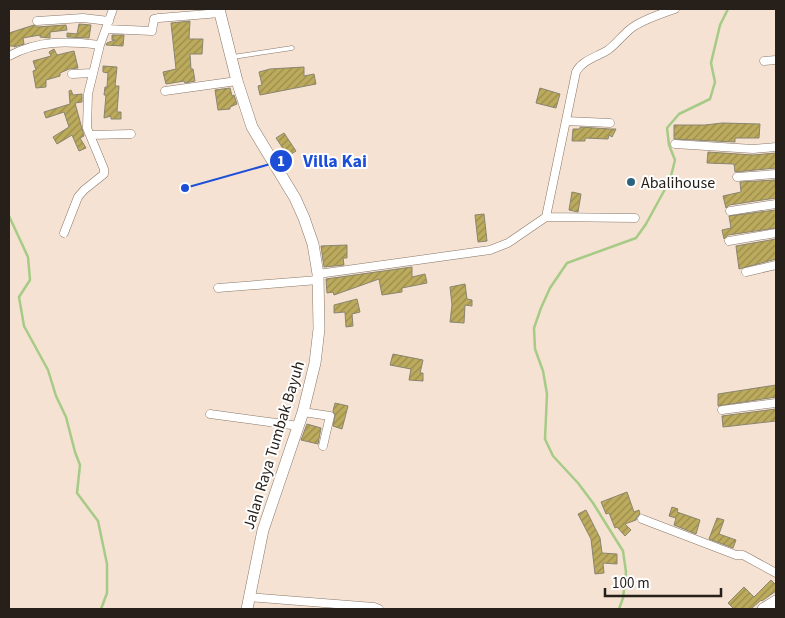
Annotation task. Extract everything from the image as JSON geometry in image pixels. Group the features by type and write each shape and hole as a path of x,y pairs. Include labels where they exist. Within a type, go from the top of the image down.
{"street":[{"path":"64,233 78,197 104,174 104,169 87,128 88,94 100,45 113,9"},
{"path":"546,217 576,72 579,67 618,42 636,25 675,9"},
{"path":"37,21 83,18 107,25 152,32 154,19 220,11"},
{"name":"Jalan Raya Tumbak Bayuh","path":"220,11 237,81 252,127 295,198 304,218 313,244 318,277 320,329 315,363 299,426 263,530 247,609"},
{"path":"9,56 22,49 68,41 100,45"},
{"path":"764,61 776,60"},
{"path":"72,74 92,73"},
{"path":"166,91 237,81"},
{"path":"566,121 610,123"},
{"path":"91,134 131,134"},
{"path":"675,144 753,149 776,147"},
{"path":"737,178 776,174"},
{"path":"730,211 776,204"},
{"path":"218,288 318,277 490,250 508,243 546,217 635,218"},
{"path":"729,241 776,233"},
{"path":"746,272 776,265"},
{"path":"722,410 776,403"},
{"path":"303,412 330,416 323,446"},
{"path":"210,414 299,426"},
{"path":"642,519 736,555 744,555 776,573"},
{"path":"249,597 374,607 379,609"},
{"path":"763,609 776,601"}],"lane":[{"path":"231,57 292,48"}],"building":[{"path":"190,21 189,39 203,39 202,54 190,54 191,69 193,69 195,81 166,84 163,72 176,69 171,23"},
{"path":"79,24 91,25 89,38 67,37 67,33 77,34"},
{"path":"34,25 37,27 66,25 67,30 50,32 50,38 40,37 40,35 23,38 24,44 14,47 9,46 9,33"},
{"path":"112,35 124,35 123,46 106,45 115,40 112,40"},
{"path":"54,49 57,55 74,51 78,68 69,69 60,73 60,76 46,80 46,87 36,88 33,71 36,70 33,61 51,56 49,52"},
{"path":"103,66 117,67 115,86 119,86 117,112 121,112 121,119 111,119 111,116 104,118 106,95 104,95 105,87 107,87 108,73 103,72"},
{"path":"304,67 304,76 314,74 316,84 260,95 258,86 262,85 259,72 270,69"},
{"path":"230,88 237,104 230,107 230,109 218,110 215,90"},
{"path":"540,88 560,94 556,108 536,103"},
{"path":"71,90 73,95 82,94 82,102 75,103 84,136 80,138 86,148 79,151 72,135 57,144 53,137 69,127 64,112 46,118 44,112 70,104 69,91"},
{"path":"760,124 759,138 735,138 735,142 674,139 674,125"},
{"path":"580,127 616,129 612,137 609,135 608,139 585,138 585,141 572,141 573,129 580,129"},
{"path":"284,133 296,151 288,156 276,138"},
{"path":"708,152 753,155 776,153 776,168 735,172 734,164 707,163"},
{"path":"775,180 776,198 729,205 726,208 723,196 741,192 740,182"},
{"path":"572,192 581,194 578,212 569,210"},
{"path":"776,210 776,228 728,235 724,239 722,230 731,228 729,216"},
{"path":"484,214 487,241 478,242 475,215"},
{"path":"776,239 776,259 739,269 736,246"},
{"path":"347,245 347,258 343,258 344,265 324,267 321,246"},
{"path":"412,267 412,277 425,274 427,283 402,288 402,292 382,295 379,279 334,295 333,292 327,293 326,279"},
{"path":"465,284 467,299 472,300 472,306 465,305 464,323 450,322 452,305 450,287"},
{"path":"357,299 360,312 352,314 353,326 346,327 345,312 334,313 334,305"},
{"path":"393,354 423,360 420,373 423,373 423,381 409,380 411,369 390,365"},
{"path":"776,385 776,397 718,406 718,394"},
{"path":"335,403 348,406 342,429 333,426"},
{"path":"776,409 776,421 723,427 722,416"},
{"path":"307,424 321,428 318,444 301,440"},
{"path":"627,492 634,512 639,510 640,514 636,520 625,524 631,530 625,536 617,527 615,528 609,513 606,514 601,502"},
{"path":"672,507 678,509 677,512 700,520 696,534 674,525 676,518 669,516"},
{"path":"586,510 600,538 602,553 617,554 617,564 603,563 604,573 595,574 591,539 578,514"},
{"path":"717,518 724,520 719,534 736,540 733,548 709,539"},
{"path":"771,580 776,585 776,591 751,609 734,609 728,603 744,587 754,597"}],"waterway":[{"path":"619,609 623,598 626,572 623,551 593,503 578,483 553,456 545,439 547,394 543,371 535,349 534,328 550,288 567,263 636,238 646,224 670,180 675,160 669,145 667,128 679,114 710,99 715,82 711,63 720,25 728,9"},
{"path":"9,216 28,257 30,280 19,297 24,326 48,370 56,396 66,417 80,465 77,493 98,521 107,564 107,593 101,609"}],"place":[{"name":"Abalihouse","path":"631,182"},
{"name":"Villa Kai","path":"185,188"}]}
